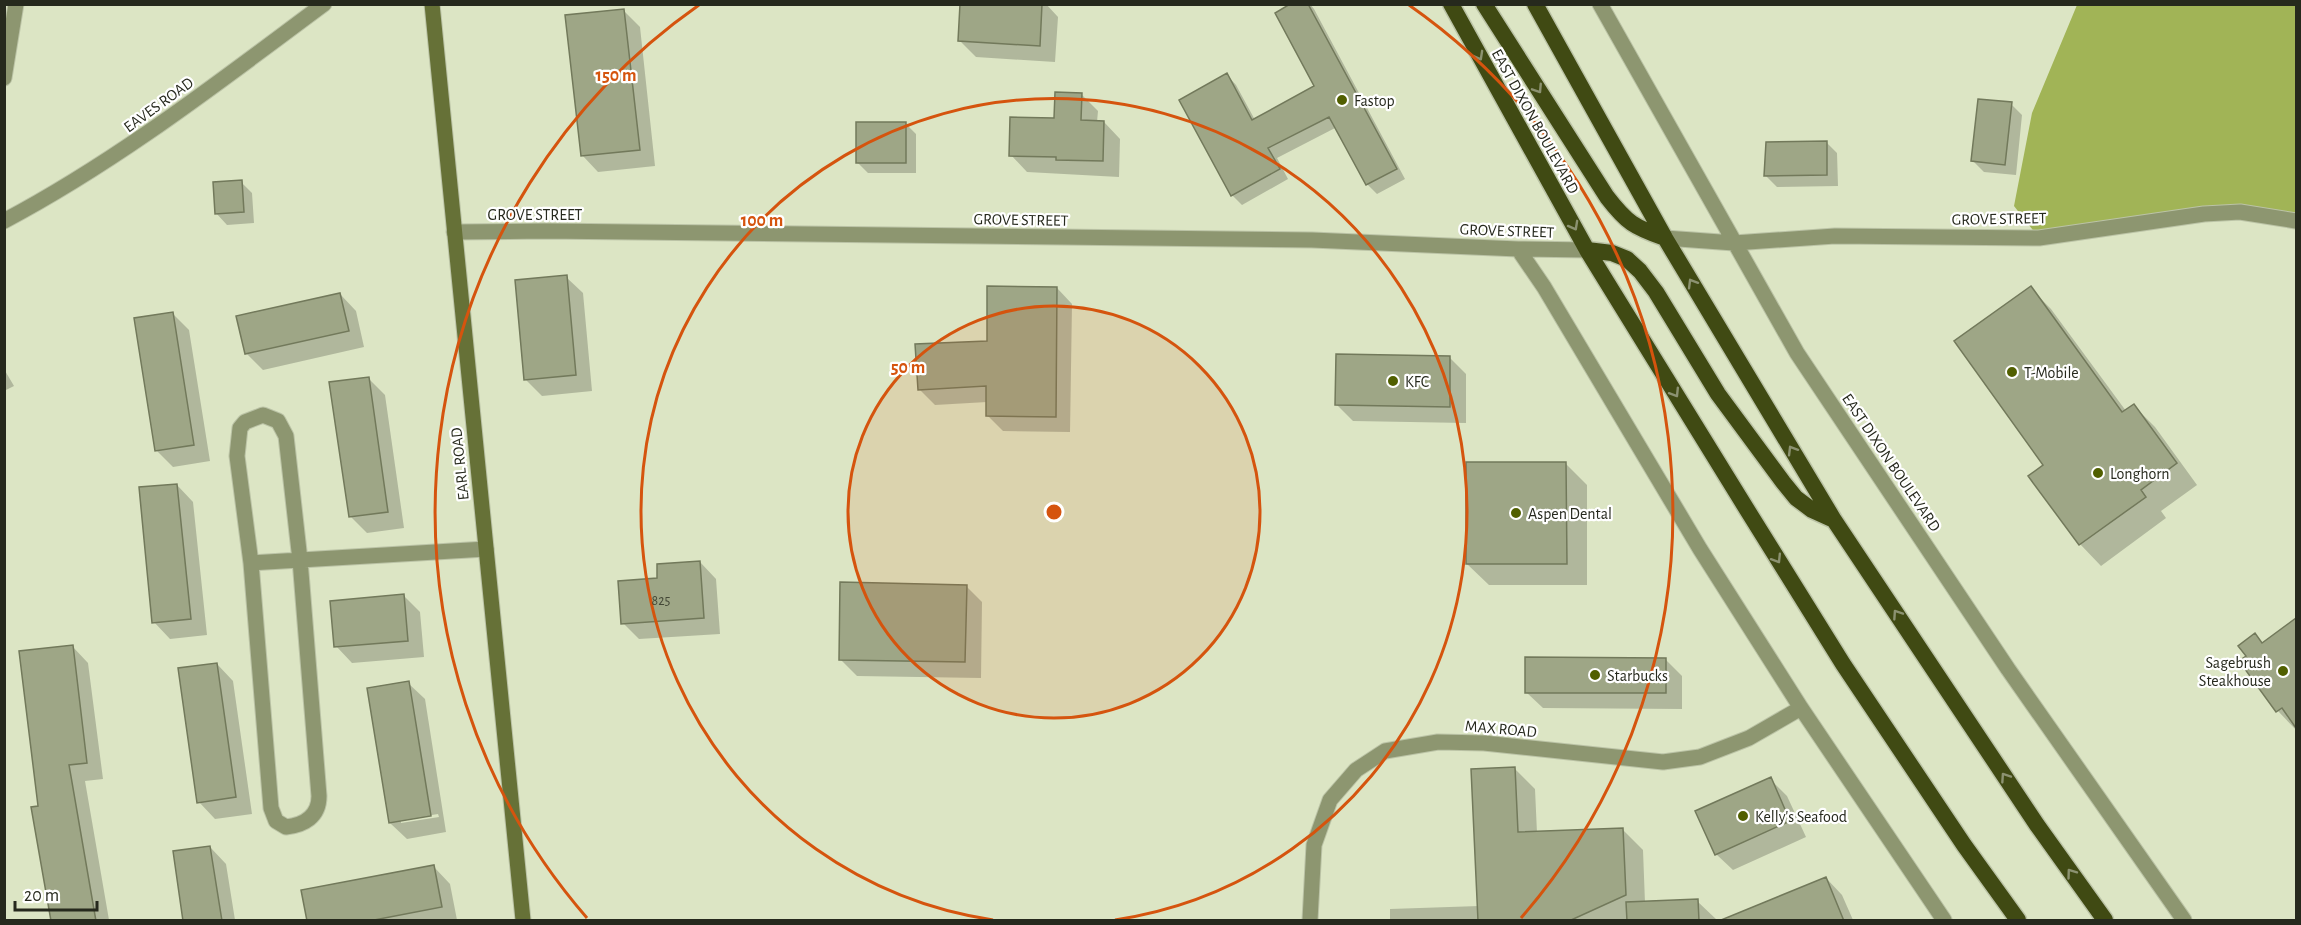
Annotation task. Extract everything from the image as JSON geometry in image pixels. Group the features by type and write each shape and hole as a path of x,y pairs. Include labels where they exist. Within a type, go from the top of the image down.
{"highway":[{"name":"EAST DIXON BOULEVARD","path":"1451,4 1587,250 1843,664 1964,845 2018,921"},
{"path":"1484,4 1607,197 1621,215 1635,227 1665,238"},
{"path":"1535,4 1561,55 1665,238 1834,520 2037,825 2105,921"},
{"path":"1587,250 1612,253 1627,259 1640,271 1656,292 1718,394 1783,482 1796,498 1812,510 1834,520"}],"main road":[{"name":"EARL ROAD","path":"432,4 523,921"}],"street":[{"path":"4,78 16,4"},
{"name":"EAVES ROAD","path":"4,221 65,189 144,136 324,4"},
{"name":"EAST DIXON BOULEVARD","path":"1600,4 1797,352 2008,669 2184,921"},
{"name":"GROVE STREET","path":"1665,238 1734,243 1835,236 2039,238 2204,214 2240,212 2296,221"},
{"name":"GROVE STREET","path":"454,232 545,231 1312,240 1587,250"},
{"path":"1518,249 1544,287 1700,549 1801,708 1944,921"},
{"path":"263,415 278,421 286,435 300,560 319,804 307,821 286,827 276,821 271,808 251,563 237,456 238,435 245,422 263,415"},
{"path":"251,563 486,549"},
{"name":"MAX ROAD","path":"1310,921 1314,844 1330,800 1356,770 1384,751 1438,742 1484,743 1664,762 1700,757 1749,738 1801,708"}],"green space":[{"path":"2077,5 2296,5 2296,221 2240,212 2039,238 2014,206 2032,113"}],"building":[{"path":"960,4 1042,4 1040,46 958,41"},
{"path":"1290,4 1308,4 1397,169 1366,185 1329,117 1268,148 1280,169 1231,196 1179,100 1227,73 1252,120 1314,86 1275,13"},
{"path":"624,9 640,150 581,156 565,15"},
{"path":"1055,92 1082,93 1081,120 1104,121 1103,161 1009,156 1010,117 1054,118"},
{"path":"1978,99 2012,102 2005,165 1971,161"},
{"path":"856,122 906,122 906,163 856,163"},
{"path":"1827,141 1827,175 1764,176 1766,142"},
{"path":"242,180 244,212 215,214 213,182"},
{"path":"567,275 576,375 524,380 515,280"},
{"path":"987,286 1057,287 1056,417 986,416 986,386 918,390 915,344 987,341"},
{"path":"2031,286 2122,412 2134,404 2177,463 2141,490 2146,497 2079,545 2028,476 2043,465 1954,341"},
{"path":"340,293 349,331 245,354 236,316"},
{"path":"173,312 194,445 155,451 134,318"},
{"name":"KFC","path":"1336,354 1450,356 1450,407 1335,405"},
{"path":"369,377 388,512 349,517 329,382"},
{"name":"Aspen Dental","path":"1466,462 1566,462 1567,564 1466,564"},
{"path":"177,484 191,619 152,623 139,487"},
{"path":"700,561 704,618 621,624 618,581 657,578 657,564"},
{"path":"840,582 967,585 965,662 839,660"},
{"path":"404,594 408,641 334,647 330,601"},
{"path":"2296,618 2296,728 2282,708 2276,712 2239,661 2246,656 2238,646 2255,633 2262,643"},
{"path":"73,645 87,763 69,765 96,921 51,921 31,807 38,806 19,651"},
{"name":"Starbucks","path":"1525,657 1666,658 1666,693 1525,693"},
{"path":"217,663 236,797 197,803 178,668"},
{"path":"409,681 431,816 389,823 367,688"},
{"path":"1515,767 1518,832 1623,828 1626,895 1569,921 1478,921 1471,769"},
{"name":"Kelly's Seafood","path":"1771,777 1790,821 1715,855 1695,811"},
{"path":"210,846 222,921 183,921 173,851"},
{"path":"434,865 442,907 369,921 307,921 301,890"},
{"path":"1826,877 1844,921 1721,920"},
{"path":"1698,899 1699,921 1627,921 1626,902"}],"place":[{"name":"Fastop","path":"1342,100"},
{"name":"T-Mobile","path":"2012,372"},
{"name":"KFC","path":"1393,381"},
{"name":"Longhorn","path":"2098,473"},
{"name":"Aspen Dental","path":"1516,513"},
{"name":"Sagebrush Steakhouse","path":"2283,671"},
{"name":"Starbucks","path":"1595,675"},
{"name":"Kelly's Seafood","path":"1743,816"}]}
